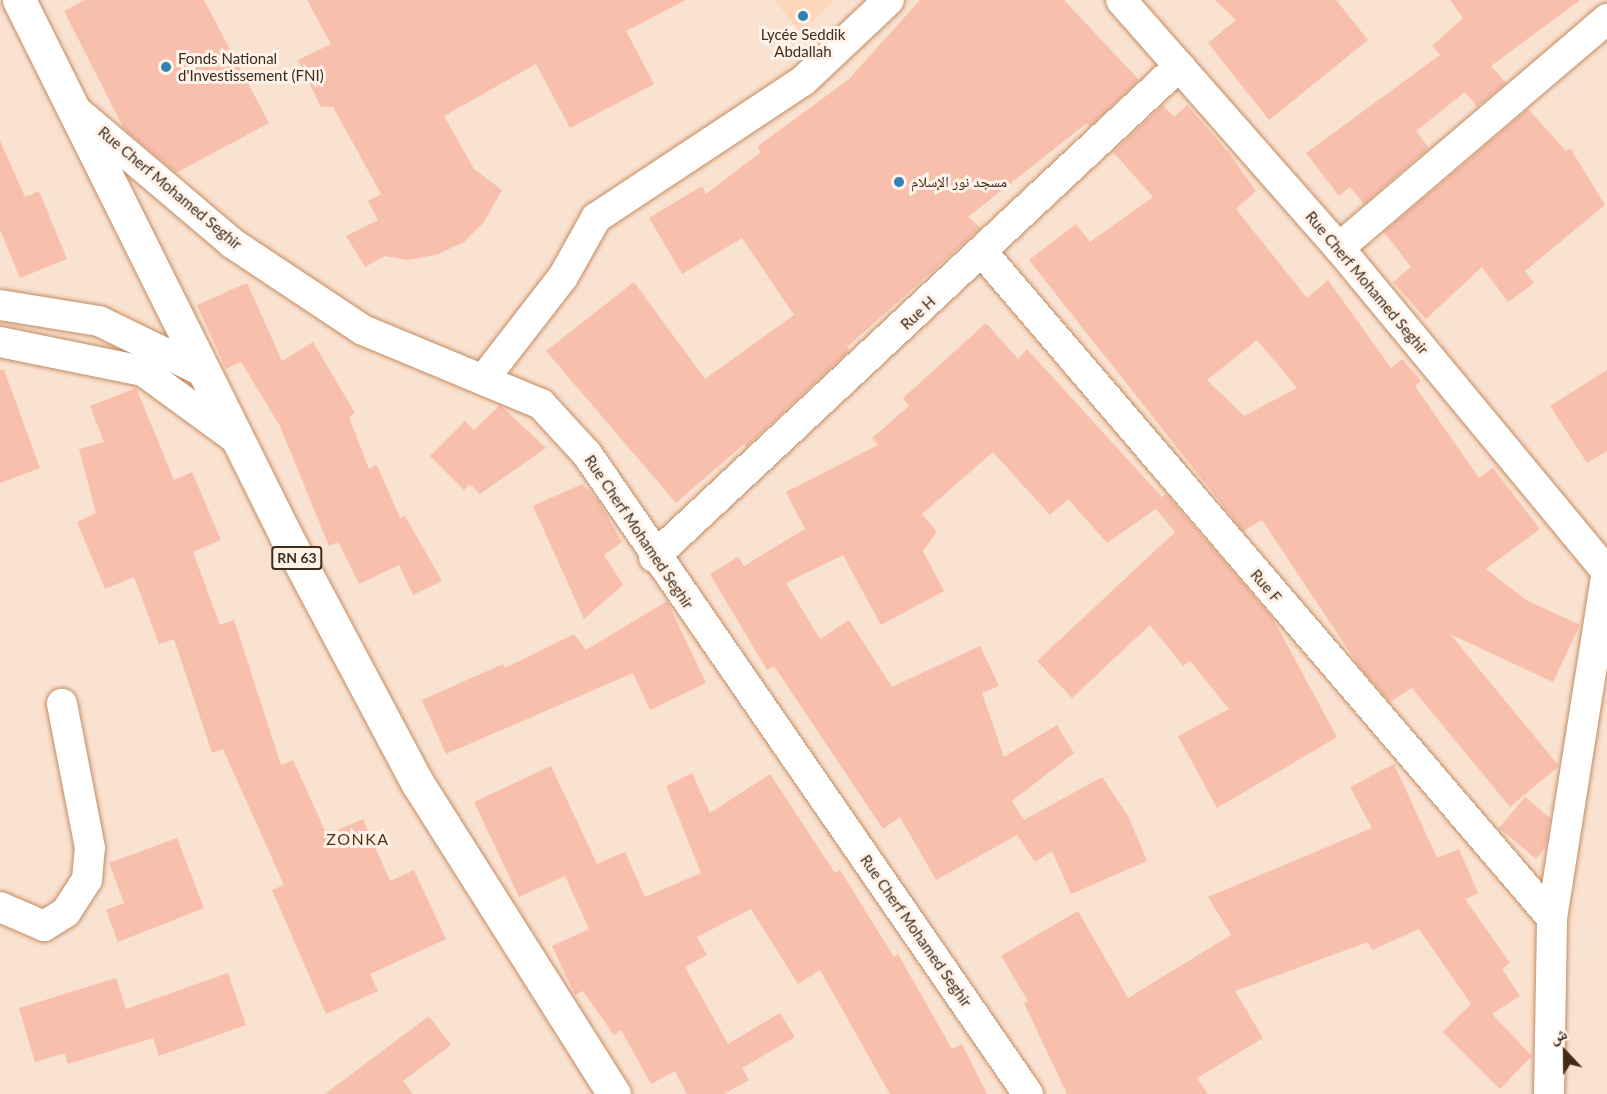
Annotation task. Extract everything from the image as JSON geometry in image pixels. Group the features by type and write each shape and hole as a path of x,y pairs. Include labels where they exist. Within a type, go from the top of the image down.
{"main road":[{"name":"RN 63","path":"19,0 239,441 418,783 614,1094"}],"street":[{"path":"483,380 563,277 596,218 803,81 889,0"},
{"name":"Rue Cherf Mohamed Seghir","path":"1121,0 1339,248 1607,572"},
{"path":"1339,248 1607,19"},
{"name":"Rue H","path":"654,557 983,253 1179,66"},
{"name":"Rue Cherf Mohamed Seghir","path":"73,107 232,243 354,324 541,404 587,454 654,557 1028,1094"},
{"name":"Rue F","path":"983,253 1552,918"},
{"path":"0,305 99,321 206,373"},
{"path":"0,342 142,371 239,441"},
{"path":"1549,1094 1552,918 1607,572"},
{"path":"0,907 44,926 66,912 87,880 90,848 62,704"}],"shaded area":[{"name":"Lycée Seddik Abdallah","path":"775,0 835,0 800,33"}],"building":[{"name":"Fonds National d'Investissement (FNI)","path":"85,0 204,0 269,123 176,173 124,129 64,11"},
{"path":"307,0 686,0 626,31 654,84 570,128 536,64 444,116 474,169 502,190 484,222 464,242 436,255 406,260 385,256 365,267 346,236 378,220 368,201 381,194 333,107 321,107 298,60 331,44"},
{"path":"920,0 1064,0 1139,80 1090,126 1087,123 968,217 981,228 847,347 850,350 746,447 744,444 676,503 546,351 634,282 705,379 794,315 742,238 682,274 649,218 702,186 706,194 761,152 757,147 849,79"},
{"path":"1215,0 1336,0 1368,40 1269,120 1208,43 1236,20"},
{"path":"1450,0 1580,0 1491,66 1506,83 1477,107 1465,92 1416,131 1429,148 1364,204 1350,187 1339,196 1306,153 1440,55 1432,46 1463,18"},
{"path":"1163,105 1174,117 1187,105 1229,153 1256,191 1236,209 1307,298 1328,280 1391,368 1402,359 1421,381 1415,386 1479,478 1493,468 1540,529 1486,569 1526,600 1580,625 1553,682 1450,634 1559,766 1510,807 1412,688 1390,702 1361,669 1262,520 1243,531 1029,260 1076,224 1090,242 1153,197 1113,152","holes":["1257,340 1297,388 1244,416 1207,380"]},
{"path":"1528,109 1566,151 1570,148 1605,205 1525,271 1534,283 1508,302 1482,267 1426,319 1393,282 1411,267 1384,232"},
{"path":"0,141 25,197 39,191 67,259 20,278 0,230"},
{"path":"247,283 282,361 313,342 355,413 349,417 369,469 377,465 400,518 405,516 442,581 413,595 399,565 359,584 338,542 329,546 280,426 241,362 226,369 197,305"},
{"path":"986,323 1018,359 1027,349 1162,497 1166,494 1272,617 1337,737 1217,808 1178,736 1229,709 1190,661 1183,666 1150,625 1072,698 1037,661 1175,532 1156,509 1107,543 1068,499 1050,515 993,452 922,514 937,532 923,551 944,591 881,625 843,555 786,583 820,639 849,620 892,687 980,646 999,686 982,693 1004,757 1057,725 1074,753 1012,801 1024,820 1102,777 1128,816 1147,861 1071,894 1052,851 1035,862 1017,835 936,880 900,817 883,829 774,666 767,670 710,574 738,557 744,566 805,529 786,492 878,445 872,438 909,406 903,398"},
{"path":"0,370 4,370 40,468 0,483"},
{"path":"1607,370 1607,451 1587,463 1550,406"},
{"path":"136,388 174,480 192,472 221,540 193,552 220,625 234,620 281,765 293,760 327,835 363,819 390,881 414,870 446,939 370,974 378,991 326,1014 272,890 284,885 223,749 212,753 174,639 159,644 134,577 105,589 77,522 96,513 79,449 104,442 90,406"},
{"path":"500,405 546,448 480,494 470,484 464,490 430,456 465,421 474,430"},
{"path":"582,484 598,500 622,542 604,555 623,585 584,619 533,506"},
{"path":"667,601 706,683 650,710 633,673 446,754 422,700 503,664 505,668 574,634 586,650"},
{"path":"1394,764 1437,858 1459,849 1478,893 1465,899 1510,963 1502,969 1520,996 1492,1014 1532,1056 1500,1089 1443,1032 1471,1004 1419,929 1372,950 1368,942 1235,991 1263,1038 1197,1078 1208,1094 1067,1094 1024,1003 1028,1001 1001,956 1078,911 1128,998 1231,935 1208,897 1372,828 1350,787"},
{"path":"551,766 597,864 625,852 645,897 701,873 666,786 692,773 710,813 770,774 835,873 840,870 894,957 898,954 952,1049 962,1044 987,1094 890,1094 820,970 798,984 751,909 697,937 707,955 685,967 728,1044 780,1013 795,1037 742,1068 749,1080 724,1094 687,1094 675,1071 651,1084 621,1030 614,1035 583,991 575,995 552,946 589,929 565,876 519,897 474,802"},
{"path":"1525,797 1550,818 1546,846 1536,859 1499,828"},
{"path":"177,838 204,908 118,942 106,910 124,903 109,863"},
{"path":"228,973 246,1025 159,1056 153,1038 68,1064 65,1053 35,1062 19,1008 116,978 126,1009"},
{"path":"429,1016 451,1045 403,1081 413,1094 325,1094"}],"place":[{"name":"Lycée Seddik Abdallah","path":"803,16"},
{"name":"Fonds National d'Investissement (FNI)","path":"166,67"},
{"name":"مسجد نور الإسلام","path":"899,182"}],"district":[{"name":"ZONKA","path":"358,839"}]}
